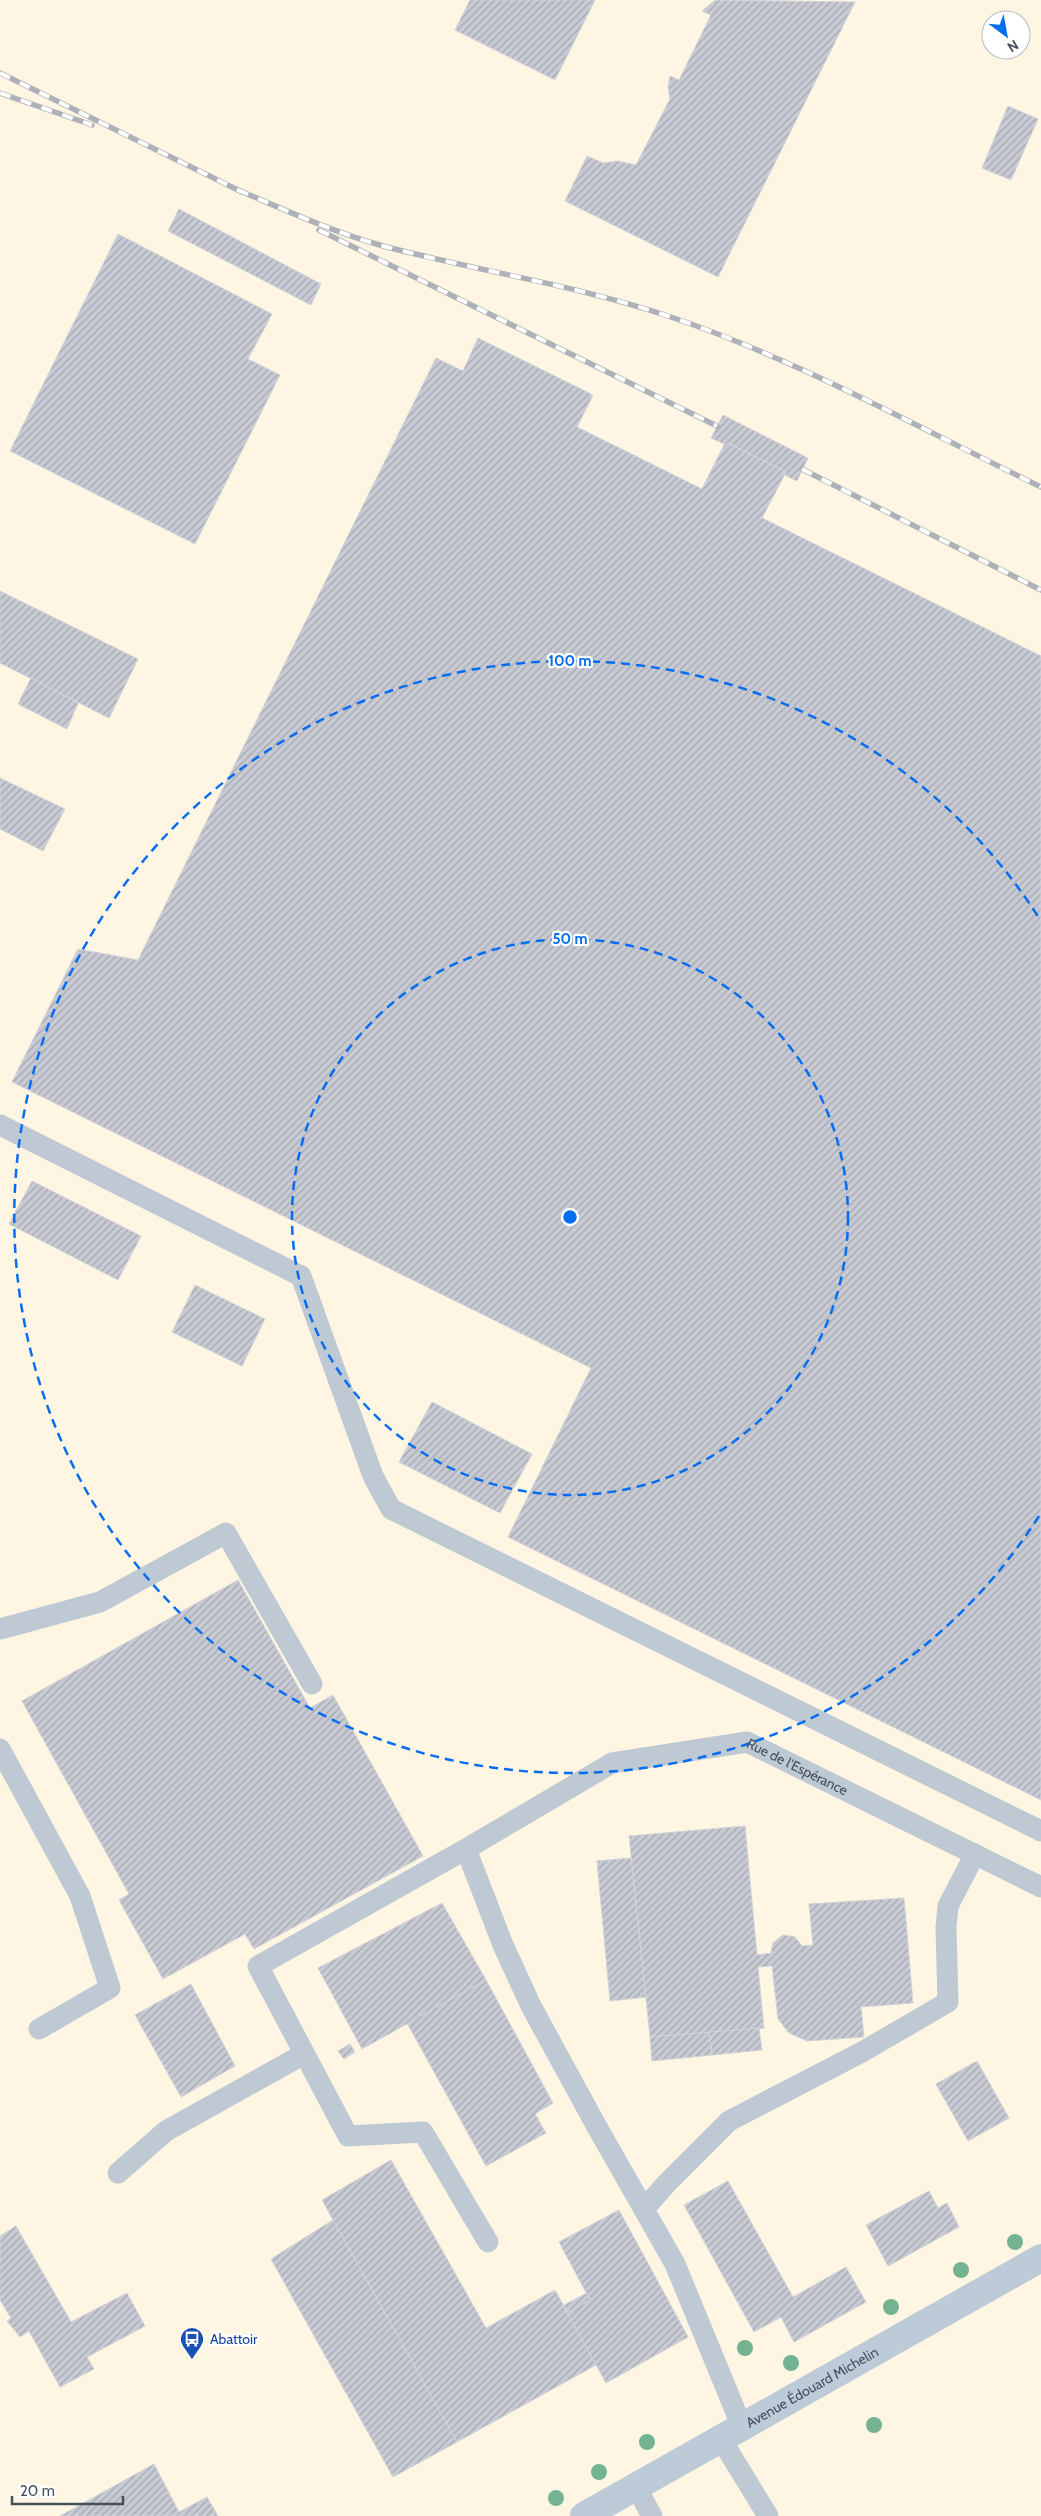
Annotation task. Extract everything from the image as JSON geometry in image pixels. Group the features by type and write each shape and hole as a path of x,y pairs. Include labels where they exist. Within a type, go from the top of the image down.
{"main road":[{"name":"Avenue Édouard Michelin","path":"584,2516 1041,2258"}],"lane":[{"path":"0,1125 300,1276 373,1476 390,1508 1041,1831"},
{"path":"0,1629 100,1602 226,1533 312,1684"},
{"name":"Rue de l'Espérance","path":"304,2054 258,1966 466,1849 612,1763 747,1742 1041,1887"},
{"path":"0,1749 80,1896 110,1988 39,2029"},
{"path":"466,1849 503,1945 531,2006 675,2264 732,2433 768,2516"},
{"path":"644,2209 666,2183 729,2121 862,2052 948,2002 946,1928 948,1906 974,1854"},
{"path":"118,2173 166,2131 304,2054 348,2136 423,2132 488,2242"},
{"path":"636,2486 652,2516"}],"shaded area":[{"path":"0,0 1041,0 1041,2516 0,2516"}],"building":[{"path":"470,0 595,0 555,80 455,30"},
{"path":"715,0 855,2 718,277 565,201 587,156 603,163 618,161 636,165 670,99 668,87 670,76 679,80 711,15 702,11"},
{"path":"1008,106 1038,119 1011,180 982,168"},
{"path":"179,209 321,284 311,305 168,231"},
{"path":"118,234 272,314 248,359 280,375 195,544 10,451"},
{"path":"478,338 593,395 577,427 702,489 724,445 728,443 786,472 762,518 1041,656 1041,1800 508,1537 591,1368 12,1082 78,949 138,960 436,358 463,371"},
{"path":"723,415 808,458 797,481 785,475 786,472 728,443 726,445 711,438"},
{"path":"0,591 138,659 109,718 0,663"},
{"path":"31,678 78,703 67,729 18,704"},
{"path":"0,778 65,809 43,851 0,829"},
{"path":"32,1181 141,1236 118,1280 9,1224"},
{"path":"195,1285 265,1319 242,1366 172,1332"},
{"path":"432,1402 532,1454 500,1513 399,1462"},
{"path":"238,1580 310,1708 333,1695 423,1856 254,1949 245,1934 163,1979 119,1900 129,1894 22,1701"},
{"path":"745,1826 757,1955 771,1953 773,1943 783,1935 795,1937 802,1946 813,1945 809,1904 904,1898 913,2003 861,2007 864,2037 807,2041 789,2033 778,2019 772,1966 758,1967 764,2028 650,2037 629,1836"},
{"path":"631,1858 646,1997 610,2001 597,1861"},
{"path":"442,1903 486,1980 362,2049 318,1968"},
{"path":"486,1980 553,2103 535,2114 546,2133 486,2166 407,2023"},
{"path":"191,1984 235,2066 181,2097 135,2015"},
{"path":"759,2028 762,2050 712,2055 709,2032"},
{"path":"709,2032 712,2055 652,2061 650,2037"},
{"path":"350,2044 355,2052 344,2059 338,2051"},
{"path":"977,2061 1009,2118 968,2141 936,2084"},
{"path":"391,2160 486,2328 555,2290 596,2365 457,2442 322,2200"},
{"path":"728,2181 793,2297 846,2267 866,2302 794,2342 781,2317 754,2332 684,2205"},
{"path":"929,2191 938,2208 947,2203 959,2227 888,2266 866,2225"},
{"path":"619,2210 688,2337 606,2383 567,2312 590,2300 559,2242"},
{"path":"333,2220 457,2442 393,2477 271,2259"},
{"path":"16,2226 71,2322 127,2293 145,2326 87,2357 94,2369 60,2387 29,2331 20,2337 7,2321 11,2318 0,2300 0,2236"},
{"path":"587,2293 590,2300 567,2312 564,2305"},
{"path":"154,2464 179,2512 207,2497 218,2516 60,2516"}],"railway":[{"path":"0,73 242,192"},
{"path":"0,93 92,125"},
{"path":"238,190 291,213 383,246 633,305 716,333 811,373 1041,487"},
{"path":"319,230 717,426"},
{"path":"802,469 1041,590"}],"place":[{"name":"Abattoir","path":"192,2360"}]}
